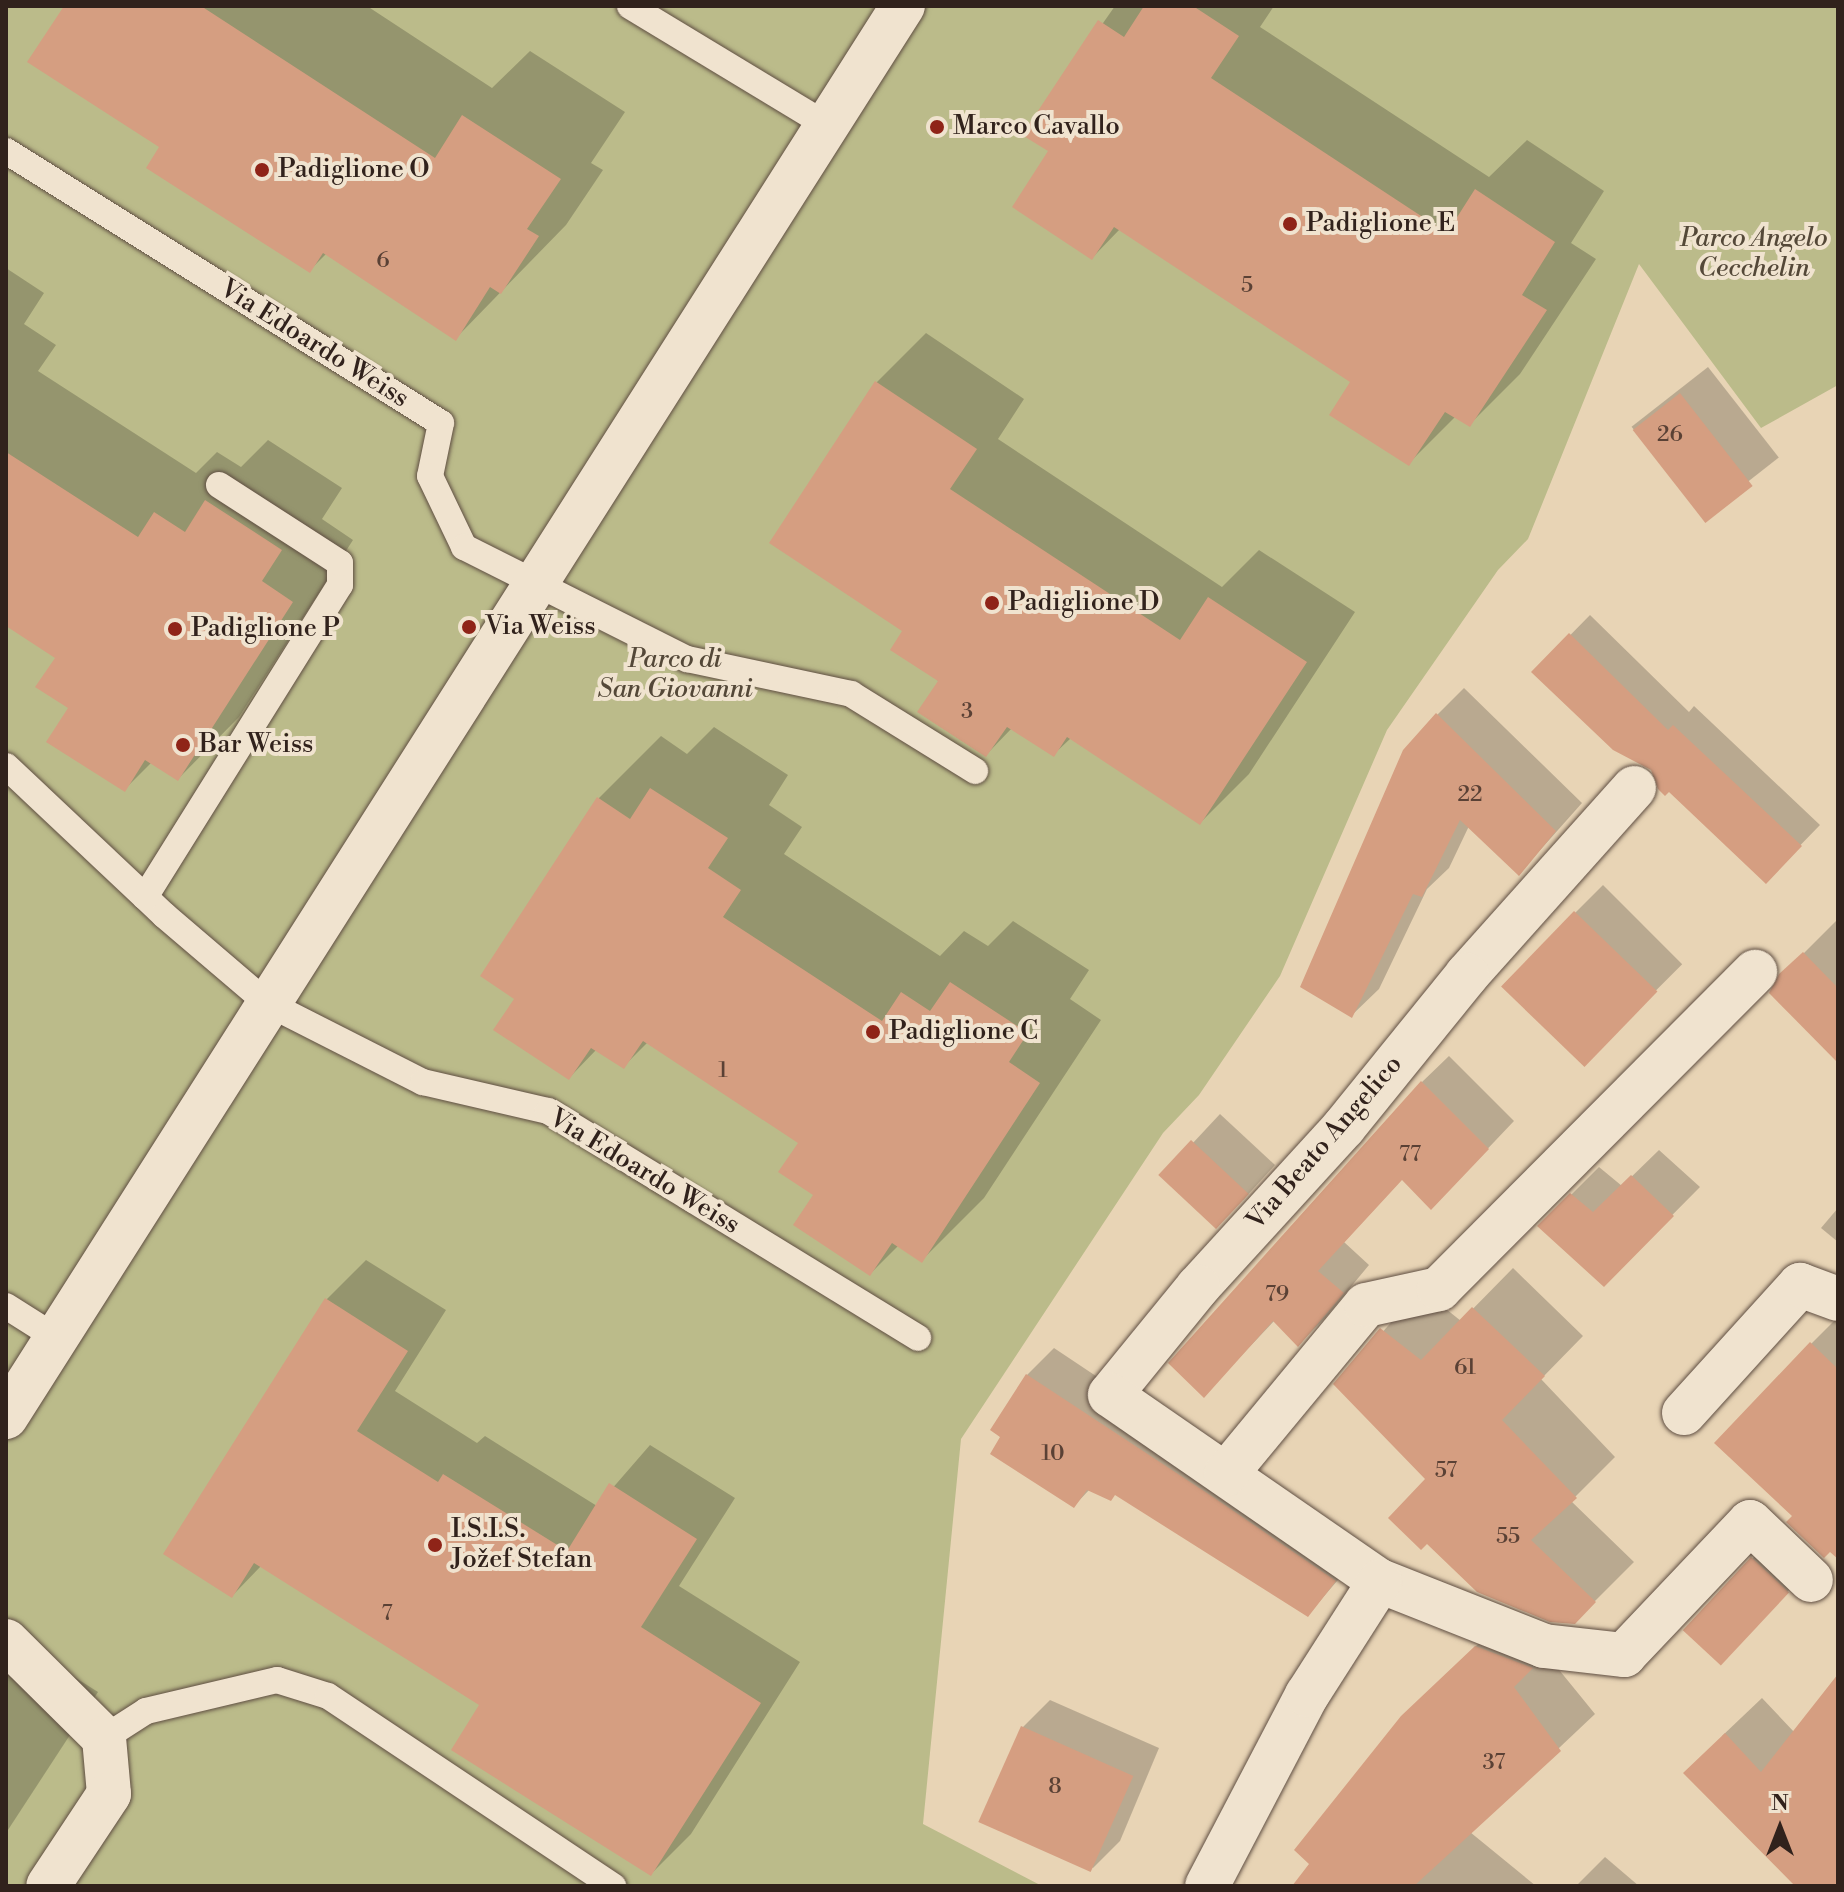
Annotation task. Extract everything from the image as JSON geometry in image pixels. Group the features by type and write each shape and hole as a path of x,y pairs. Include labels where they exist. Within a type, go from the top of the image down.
{"street":[{"path":"6,1417 267,1003 830,127 903,6"},
{"name":"Via Beato Angelico","path":"1634,788 1467,975 1344,1127 1198,1287 1110,1395 1380,1581 1544,1646 1624,1655 1750,1522 1811,1580"},
{"path":"1226,1474 1366,1305 1439,1289 1755,972"},
{"path":"1684,1413 1800,1285 1838,1299"},
{"path":"1207,1886 1307,1695 1380,1581"},
{"path":"6,1641 104,1738 109,1794 48,1886"}],"lane":[{"path":"630,6 830,127"},
{"name":"Via Edoardo Weiss","path":"6,151 441,423 430,476 464,547 687,659 851,694 975,771"},
{"path":"145,897 340,585 340,563 219,485"},
{"name":"Via Edoardo Weiss","path":"6,766 145,897 267,1003 423,1082 548,1111 918,1338"},
{"path":"6,1306 55,1337"},
{"path":"104,1738 146,1711 277,1680 328,1696 613,1886"}],"green space":[{"name":"Parco di San Giovanni","path":"6,6 1838,6 1838,385 1761,428 1639,264 1528,539 1498,570 1387,730 1280,976 1199,1095 1163,1133 961,1439 923,1824 1042,1886 6,1886"}],"building":[{"name":"Padiglione O","path":"64,6 201,6 435,158 462,115 561,179 527,229 539,236 501,294 490,287 456,341 323,253 310,273 146,168 159,147 27,62"},
{"name":"Padiglione E","path":"1144,6 1193,6 1239,36 1211,78 1447,233 1475,189 1555,242 1522,295 1547,310 1470,427 1445,412 1409,466 1329,415 1350,382 1114,227 1092,260 1012,207 1048,151 1022,135 1098,20 1124,37"},
{"name":"Padiglione D","path":"875,381 977,449 950,489 1180,640 1208,597 1307,662 1200,825 1067,737 1054,757 1007,727 986,757 917,712 938,681 890,650 902,631 769,543"},
{"path":"1680,393 1753,486 1705,523 1633,430"},
{"name":"Padiglione P","path":"6,452 138,537 154,512 185,532 205,500 282,550 262,581 293,602 178,781 145,760 125,792 46,742 68,708 35,687 55,658 6,626"},
{"path":"1569,633 1668,730 1673,725 1802,846 1766,884 1669,792 1665,796 1658,789 1651,770 1613,750 1531,672"},
{"path":"1436,713 1556,831 1519,876 1460,820 1422,897 1413,894 1352,1018 1300,987 1403,750"},
{"name":"Padiglione C","path":"650,788 728,838 708,868 741,890 723,917 882,1021 901,992 930,1011 950,982 1028,1033 1009,1062 1040,1083 922,1263 892,1243 870,1276 793,1225 813,1195 778,1172 798,1143 643,1041 624,1069 591,1048 569,1080 493,1030 514,999 480,976 597,797 630,819"},
{"path":"1574,911 1657,992 1585,1067 1501,987"},
{"path":"1803,952 1838,988 1838,1063 1769,993 1779,974"},
{"path":"1421,1081 1489,1149 1431,1210 1402,1180 1318,1271 1344,1293 1298,1347 1273,1321 1204,1398 1168,1363"},
{"path":"1191,1140 1249,1194 1216,1229 1158,1175"},
{"path":"1631,1175 1674,1216 1604,1287 1537,1226 1570,1193 1593,1212"},
{"path":"325,1298 408,1351 357,1431 438,1482 443,1474 567,1551 609,1483 697,1539 641,1627 761,1703 651,1876 451,1750 479,1705 254,1563 232,1598 163,1554"},
{"path":"1472,1307 1545,1376 1502,1420 1577,1498 1531,1540 1596,1602 1575,1624 1550,1622 1477,1592 1427,1544 1421,1550 1388,1518 1425,1479 1333,1384 1380,1328 1421,1360"},
{"path":"1810,1342 1838,1369 1838,1559 1830,1552 1824,1558 1786,1522 1792,1516 1714,1443"},
{"path":"1026,1374 1336,1581 1308,1617 1115,1495 1111,1501 1087,1490 1074,1508 990,1454 1000,1437 990,1430"},
{"path":"1751,1557 1789,1592 1721,1666 1683,1630"},
{"path":"1475,1646 1533,1668 1514,1687 1561,1751 1414,1886 1292,1886 1309,1864 1294,1850 1401,1716"},
{"path":"1838,1674 1838,1886 1795,1886 1683,1773 1725,1733 1761,1772"},
{"path":"1021,1726 1133,1776 1091,1872 978,1822"}],"place":[{"name":"Marco Cavallo","path":"937,127"},
{"name":"Padiglione O","path":"262,170"},
{"name":"Padiglione E","path":"1290,224"},
{"name":"Padiglione D","path":"992,603"},
{"name":"Via Weiss","path":"469,627"},
{"name":"Padiglione P","path":"175,629"},
{"name":"Bar Weiss","path":"183,745"},
{"name":"Padiglione C","path":"873,1032"},
{"name":"I.S.I.S. Jožef Stefan","path":"435,1545"}],"park label":[{"name":"Parco Angelo Cecchelin","path":"1754,254"}]}
